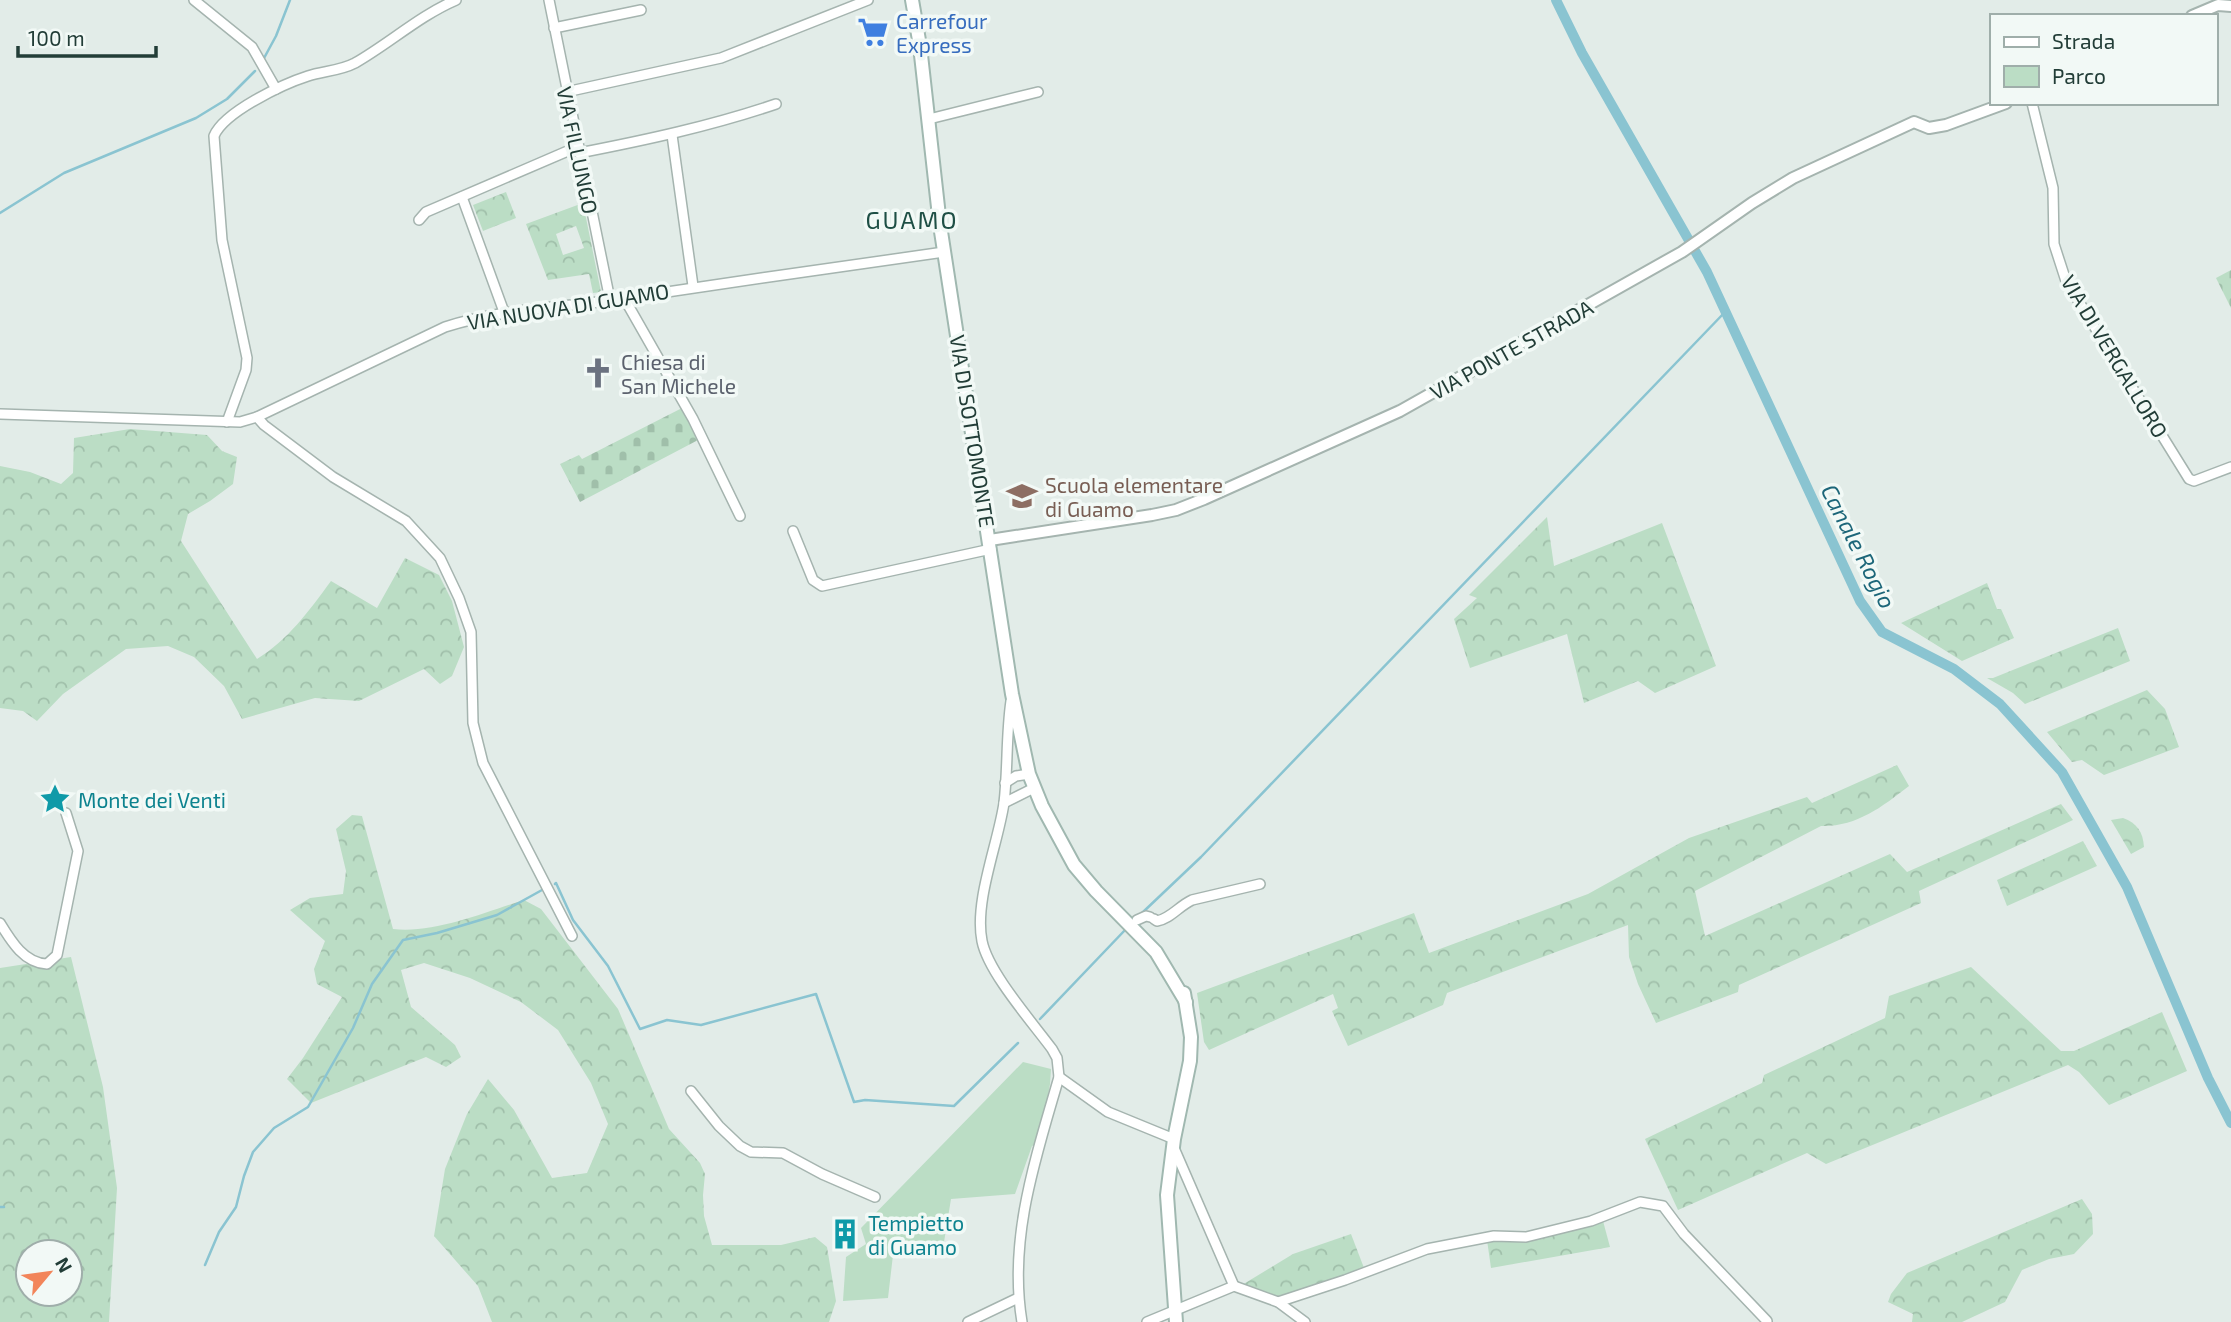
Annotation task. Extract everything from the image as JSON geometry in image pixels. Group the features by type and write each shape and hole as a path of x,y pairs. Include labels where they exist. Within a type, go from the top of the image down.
{"main road":[{"name":"VIA DI SOTTOMONTE","path":"912,0 919,37 944,251 1012,696 1029,774 1049,820 1074,865 1156,952 1186,1002"},
{"name":"VIA DI SOTTOMONTE","path":"1069,852 1147,919 1182,983 1191,1037 1191,1061 1174,1142 1167,1195 1176,1317"}],"street":[{"path":"194,0 252,47 276,89"},
{"path":"227,422 246,370 247,358 222,240 214,136 225,121 276,89 307,76 351,65 429,13 456,0"},
{"name":"VIA FILLUNGO","path":"549,0 610,300"},
{"path":"566,92 721,58 868,0"},
{"path":"2197,14 2227,4"},
{"path":"554,28 641,10"},
{"path":"929,119 1038,92"},
{"path":"419,220 426,212 578,150 672,135 776,104"},
{"name":"VIA PONTE STRADA","path":"990,545 1176,510 1204,499 1400,411 1682,252 1793,178 1914,122 1929,128 1946,125 2001,105"},
{"name":"VIA DI VERGALLORO","path":"2032,105 2053,188 2054,244 2066,281 2189,478 2194,481 2231,467"},
{"path":"672,135 693,286"},
{"path":"462,197 504,312"},
{"name":"VIA NUOVA DI GUAMO","path":"0,414 240,422 257,417 445,327 467,320 504,312 610,300 944,251"},
{"path":"624,298 693,419 740,516"},
{"path":"257,417 333,477 406,521 440,558 460,598 471,632 473,723 483,763 572,936"},
{"path":"793,531 813,580 822,586 990,545"},
{"path":"1012,696 1003,803 981,911 982,941 987,956 1052,1049 1057,1059 1059,1077 1022,1215 1018,1298 1023,1322"},
{"path":"1005,783 1016,776 1029,774"},
{"path":"1003,803 1034,788"},
{"path":"0,923 13,945 35,964 47,964 57,955 78,851 66,813"},
{"path":"1147,919 1165,919 1192,900 1260,884"},
{"path":"1059,1077 1108,1112 1174,1142 1234,1286 1278,1302 1305,1322"},
{"path":"691,1091 719,1126 740,1146 751,1152 783,1153 822,1174 875,1197"},
{"path":"1278,1302 1427,1249 1494,1236 1525,1237 1591,1221 1640,1202 1663,1206 1684,1234 1767,1321"},
{"path":"1147,1322 1176,1317 1234,1286"},
{"path":"968,1322 1018,1298"}],"green space":[{"path":"506,192 516,218 483,231 473,205"},
{"path":"583,203 601,292 593,293 589,274 548,280 526,224","holes":["576,226 584,248 563,255 556,234"]},
{"path":"2231,270 2231,308 2216,278"},
{"path":"684,407 700,439 580,502 560,464 579,455 582,459"},
{"path":"130,429 207,435 222,451 237,457 233,484 188,514 181,541 257,659 288,634 331,581 377,608 405,558 439,575 452,601 464,647 452,676 440,684 424,669 359,701 315,698 242,719 224,686 194,657 168,646 126,649 63,694 37,721 23,711 0,708 0,466 30,472 61,484 73,473 74,438"},
{"path":"1547,517 1554,566 1662,523 1716,666 1655,693 1638,681 1584,703 1567,634 1470,668 1454,619 1477,598 1469,595"},
{"path":"1987,583 1997,609 2001,609 2014,638 1962,661 1901,623"},
{"path":"2118,628 2130,661 2025,704 2013,693 1987,678 1993,678"},
{"path":"2147,690 2165,709 2179,747 2104,775 2082,760 2072,762 2047,732"},
{"path":"1897,765 1909,786 1879,808 1846,823 1821,826 1695,891 1705,936 1890,854 1907,872 2061,804 2073,820 1919,891 1921,903 1739,985 1738,992 1656,1023 1629,957 1628,925 1447,993 1443,1005 1348,1046 1332,1011 1338,1008 1333,994 1209,1050 1204,1042 1197,993 1414,913 1429,953 1588,894 1689,838 1807,797 1812,803"},
{"path":"352,815 362,816 393,929 409,930 442,925 524,900 541,909 618,1009 669,1129 700,1163 705,1174 704,1216 712,1245 781,1245 815,1237 827,1247 836,1301 829,1322 492,1322 478,1286 434,1236 445,1169 467,1114 488,1079 514,1110 552,1178 587,1173 608,1124 591,1083 558,1030 521,1002 470,978 424,963 401,970 411,1007 455,1045 461,1057 446,1067 426,1057 311,1103 287,1079 342,997 317,984 314,969 325,941 290,910 310,898 343,894 346,871 336,829"},
{"path":"2123,818 2136,825 2143,842 2144,847 2131,854 2111,820"},
{"path":"2083,841 2097,866 2007,906 1997,880"},
{"path":"71,957 103,1087 117,1188 109,1322 0,1322 0,968"},
{"path":"1971,967 2061,1051 2074,1051 2162,1012 2187,1071 2109,1105 2079,1072 2068,1065 1826,1164 1807,1153 1678,1210 1645,1139 1762,1083 1764,1075 1885,1018 1889,996"},
{"path":"1023,1062 1051,1069 1040,1143 1032,1146 1015,1194 951,1199 944,1242 893,1255 888,1298 843,1301 846,1257 866,1244 861,1228"},
{"path":"2082,1199 2092,1214 2093,1234 2074,1254 2049,1259 2022,1270 2005,1302 1962,1322 1912,1322 1913,1314 1888,1302 1907,1273"},
{"path":"1603,1221 1610,1247 1491,1268 1487,1240"},
{"path":"1351,1234 1364,1268 1283,1300 1242,1285 1293,1254"}],"waterway":[{"path":"263,60 290,0"},
{"name":"Canale Rogio","path":"1556,0 1582,53 1707,272 1860,601 1882,632 1954,669 2000,704 2062,772 2127,887 2208,1078 2231,1123"},
{"path":"0,213 64,173 196,118 227,99 255,71"},
{"path":"1142,913 1201,857 1725,312"},
{"path":"555,884 573,920 608,966 640,1029 667,1020 701,1025 816,994 854,1102 865,1100 954,1106 1018,1043"},
{"path":"205,1265 219,1232 236,1207 253,1152 274,1128 308,1107 353,1028 372,984 403,940 497,915 542,890"},
{"path":"1040,1019 1126,929"}],"place":[{"name":"Carrefour Express","path":"873,32"},
{"name":"Chiesa di San Michele","path":"598,373"},
{"name":"Scuola elementare di Guamo","path":"1022,496"},
{"name":"Monte dei Venti","path":"55,799"},
{"name":"Tempietto di Guamo","path":"845,1234"}],"district":[{"name":"GUAMO","path":"912,219"}]}
